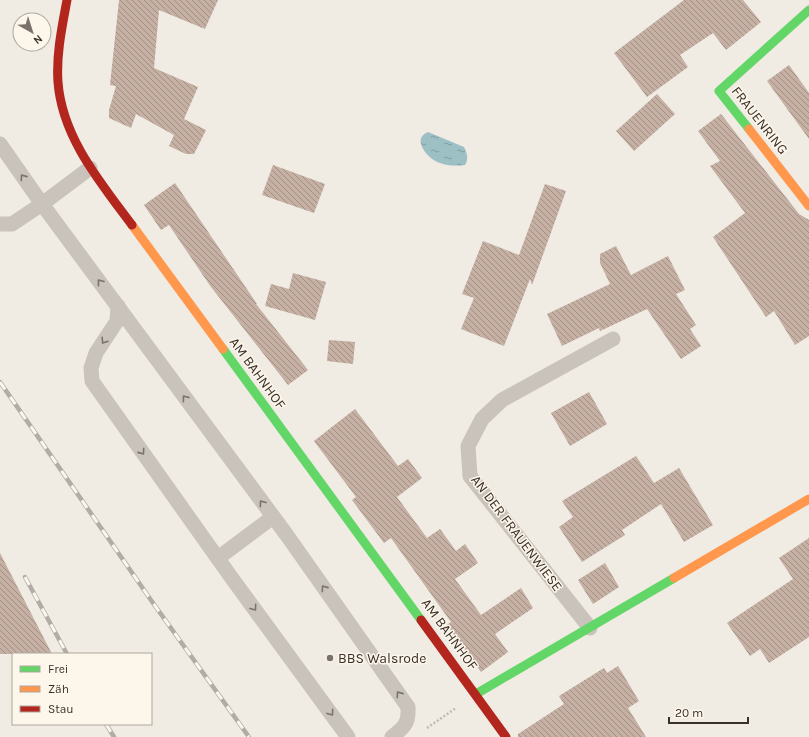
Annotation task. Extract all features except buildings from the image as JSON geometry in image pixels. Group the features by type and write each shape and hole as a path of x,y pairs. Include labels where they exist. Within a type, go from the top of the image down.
{"street":[{"name":"AM BAHNHOF","path":"67,0 58,49 58,79 63,108 73,135 90,168 506,737"},
{"name":"FRAUENRING","path":"809,10 719,91 809,206"},
{"path":"476,694 809,499"}],"lane":[{"path":"0,144 42,204 286,534 408,707 409,717 404,727 392,737"},
{"path":"0,224 12,224 42,204 90,168"},
{"path":"118,306 117,321 96,353 91,368 92,381 348,737"},
{"name":"AN DER FRAUENWIESE","path":"590,628 470,476 468,446 482,419 502,400 613,339"},
{"path":"218,558 273,518"}],"path":[{"path":"424,730 476,694"}],"water":[{"path":"428,132 464,147 467,156 465,165 446,165 431,158 423,149 421,144 423,135"}],"railway":[{"path":"0,382 153,603 249,737"},
{"path":"25,577 66,653"},
{"path":"107,725 114,737"}],"traffic: fast":[{"path":"749,129 719,91 809,10"},
{"path":"223,349 421,620"},
{"path":"476,694 674,578"}],"traffic: slow":[{"path":"749,129 809,206"},
{"path":"132,225 223,349"},
{"path":"674,578 809,499"}],"traffic: jam":[{"path":"67,0 58,62 58,82 61,102 67,122 84,158 132,225"},
{"path":"421,620 506,737"}],"place":[{"name":"BBS Walsrode","path":"330,658"}]}
